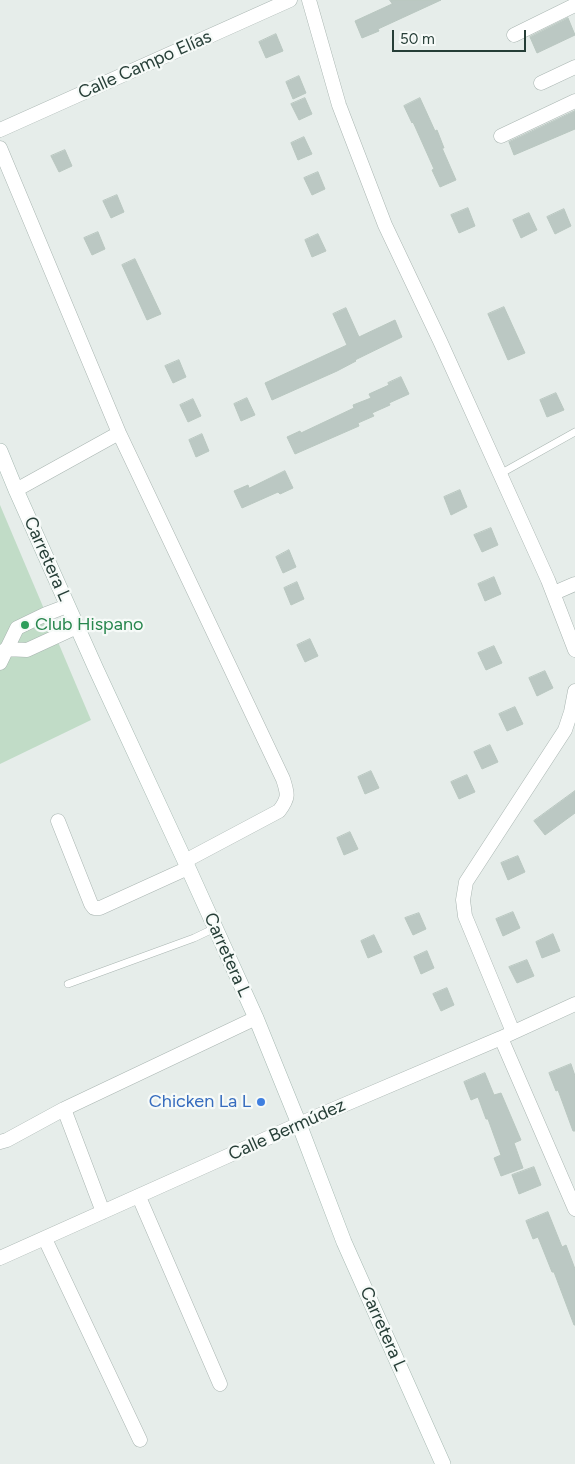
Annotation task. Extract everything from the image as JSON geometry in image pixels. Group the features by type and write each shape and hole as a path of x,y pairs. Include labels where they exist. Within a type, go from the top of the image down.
{"street":[{"name":"Calle Campo Elías","path":"1,127 290,0"},
{"path":"309,0 339,105 385,226 433,325 554,593 575,650"},
{"path":"514,35 575,5"},
{"path":"540,83 575,67"},
{"path":"500,136 575,101"},
{"path":"0,148 120,433 287,791 285,804 279,811 187,865 100,908 94,908 90,904 58,821"},
{"path":"16,490 120,433"},
{"name":"Carretera L","path":"0,451 67,606 256,1018 344,1242 443,1464"},
{"path":"554,593 575,584"},
{"path":"0,663 17,628 67,606"},
{"path":"6,649 27,650 77,627"},
{"path":"575,691 565,730 466,882 463,900 465,916 507,1035 575,1209"},
{"name":"Calle Bermúdez","path":"0,1258 299,1124 575,1004"},
{"path":"0,1142 64,1109 256,1018"},
{"path":"64,1109 103,1212"},
{"path":"138,1197 220,1384"},
{"path":"45,1239 140,1440"}],"lane":[{"path":"500,474 575,432"},
{"path":"68,984 194,938 215,928"}],"green space":[{"name":"Club Hispano","path":"0,505 91,720 0,764"}],"building":[{"path":"390,0 441,0 362,38 355,21 392,4"},
{"path":"568,18 575,35 537,53 530,37"},
{"path":"276,34 283,51 266,58 259,42"},
{"path":"299,76 306,93 293,99 286,82"},
{"path":"305,98 312,114 299,120 291,104"},
{"path":"420,98 435,131 437,130 444,148 442,148 456,180 440,187 432,170 434,169 404,106"},
{"path":"575,111 575,129 514,155 509,142"},
{"path":"304,137 312,154 298,160 291,143"},
{"path":"65,150 72,166 59,172 51,156"},
{"path":"318,172 325,189 312,195 304,178"},
{"path":"117,195 124,212 111,218 103,201"},
{"path":"468,208 475,226 459,233 451,215"},
{"path":"564,209 571,226 555,234 547,217"},
{"path":"529,213 537,230 521,238 513,220"},
{"path":"98,232 105,249 92,255 84,238"},
{"path":"318,234 326,251 312,257 305,240"},
{"path":"135,259 161,314 147,320 122,265"},
{"path":"504,307 525,353 508,360 488,314"},
{"path":"346,308 359,337 395,320 402,337 337,371 272,400 265,383 347,345 333,314"},
{"path":"179,360 186,377 173,383 165,366"},
{"path":"401,377 409,394 372,413 374,416 358,423 359,426 295,454 287,437 300,431 301,433 354,408 353,405 371,398 369,394"},
{"path":"556,393 564,410 547,417 540,400"},
{"path":"247,398 255,415 241,421 234,404"},
{"path":"193,399 201,416 188,422 180,405"},
{"path":"202,434 209,451 196,457 189,440"},
{"path":"285,471 293,488 280,494 278,492 242,508 234,491 248,485 249,488"},
{"path":"460,490 467,507 451,515 444,497"},
{"path":"491,528 498,545 482,552 474,535"},
{"path":"289,550 296,567 283,573 276,557"},
{"path":"494,577 501,594 485,601 478,584"},
{"path":"297,582 304,599 291,605 284,588"},
{"path":"310,639 318,656 305,662 297,645"},
{"path":"494,646 502,663 486,670 478,653"},
{"path":"545,671 553,688 537,696 529,678"},
{"path":"515,707 523,724 507,731 499,714"},
{"path":"490,745 498,762 482,769 474,752"},
{"path":"371,771 379,788 365,794 358,777"},
{"path":"467,775 475,792 459,799 451,782"},
{"path":"575,791 575,813 545,835 534,821"},
{"path":"350,832 358,849 344,855 337,838"},
{"path":"518,856 525,872 508,880 501,863"},
{"path":"513,912 520,928 503,936 496,919"},
{"path":"419,913 426,929 413,935 405,918"},
{"path":"553,934 560,951 542,958 536,942"},
{"path":"374,935 382,952 368,958 361,941"},
{"path":"427,951 434,968 421,974 414,957"},
{"path":"527,960 534,976 517,983 509,967"},
{"path":"447,988 454,1005 441,1011 433,994"},
{"path":"571,1064 575,1076 575,1131 573,1131 558,1090 556,1091 549,1073"},
{"path":"485,1073 494,1095 501,1093 521,1140 514,1143 523,1168 501,1176 494,1158 501,1155 488,1119 486,1119 478,1097 471,1100 464,1082"},
{"path":"534,1167 541,1185 519,1194 512,1175"},
{"path":"548,1212 562,1247 566,1245 575,1269 575,1325 538,1237 533,1239 526,1221"}],"place":[{"name":"Club Hispano","path":"25,625"},
{"name":"Chicken La L","path":"261,1102"}]}
